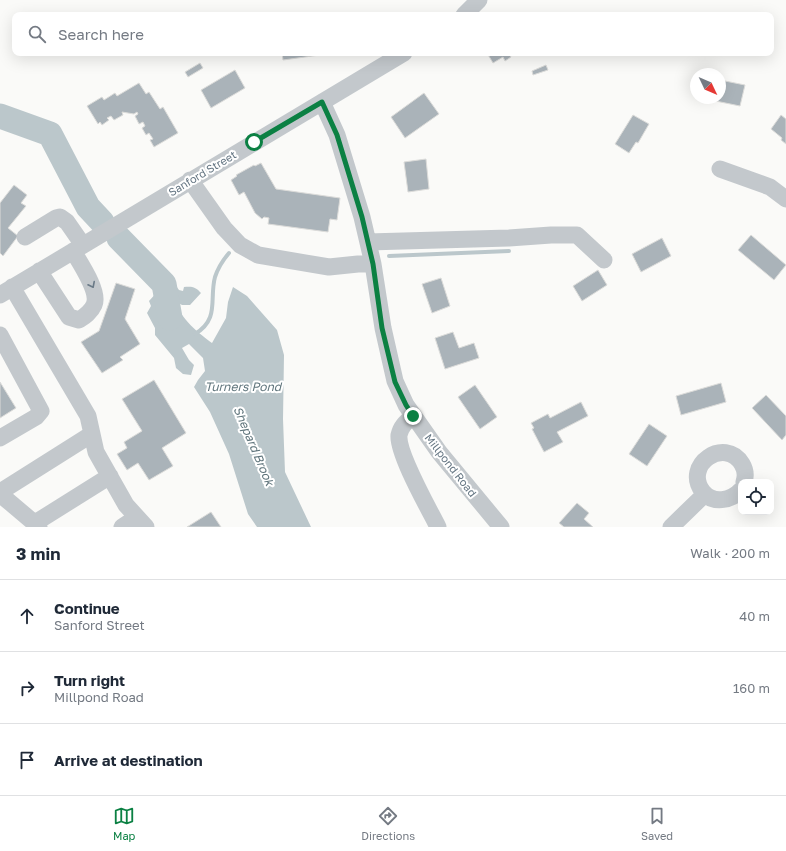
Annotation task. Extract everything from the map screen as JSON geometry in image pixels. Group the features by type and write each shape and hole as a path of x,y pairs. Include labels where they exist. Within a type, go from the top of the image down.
{"street":[{"path":"467,12 480,0"},
{"name":"Sanford Street","path":"6,291 399,56"},
{"name":"Millpond Road","path":"322,102 337,135 362,217 373,264 382,328 395,382 406,405 438,452 501,527"},
{"path":"720,169 770,187 786,199"},
{"path":"190,180 224,228 240,245 258,255 329,267 373,264"},
{"path":"25,237 56,218 60,217 67,222 95,291 95,304 88,314 79,320 69,317 39,271"},
{"path":"368,242 577,235 604,260"},
{"path":"6,291 88,416 96,452 126,505 141,522 122,527"},
{"path":"0,335 41,411 36,417 0,438"},
{"path":"413,416 403,424 399,436 401,448 416,484 438,527"},
{"path":"92,434 0,493 37,525 110,476"},
{"path":"738,494 736,496 723,500 716,500 705,494 698,481 700,467 709,456 723,452 730,454 740,461 745,473 744,479"},
{"path":"670,527 705,494"}],"water":[{"name":"Turners Pond","path":"170,278 179,290 183,291 184,287 192,287 196,288 201,293 190,305 182,305 177,302 178,307 185,319 202,336 212,343 226,318 228,302 233,287 247,296 277,330 284,355 283,419 285,472 311,527 257,527 248,514 229,454 210,412 194,387 205,371 203,358 189,344 182,348 189,360 194,365 191,375 183,374 176,368 174,358 155,335 155,328 147,313 151,306 149,301"}],"building":[{"path":"282,56 312,56 283,60"},
{"path":"489,56 511,57 505,61 503,57 493,63"},
{"path":"200,63 203,68 188,77 185,72"},
{"path":"546,65 548,70 533,75 532,71"},
{"path":"235,70 245,88 211,108 201,90"},
{"path":"726,81 745,85 740,106 726,103"},
{"path":"139,83 146,94 149,92 160,109 163,107 178,133 154,147 150,140 153,139 149,133 146,135 142,128 145,126 143,122 139,124 135,116 138,114 137,112 134,114 122,112 123,115 114,120 111,116 107,118 109,120 102,125 100,122 98,124 87,106 102,97 104,100 115,93 117,96"},
{"path":"424,93 439,114 405,138 391,117"},
{"path":"633,115 649,124 638,143 636,142 629,153 615,144"},
{"path":"781,115 786,119 786,144 781,140 782,138 771,129"},
{"path":"426,159 429,189 408,192 404,162"},
{"path":"261,163 276,189 340,198 337,220 330,219 328,232 268,224 269,218 264,217 262,219 255,213 244,192 239,195 231,180 237,176 236,175 254,165 255,166"},
{"path":"14,185 27,195 21,203 26,206 8,228 18,236 3,256 0,253 0,203"},
{"path":"751,235 786,265 774,280 738,250"},
{"path":"662,238 671,256 641,272 632,254"},
{"path":"598,270 607,285 582,301 573,286"},
{"path":"441,278 450,306 432,313 422,284"},
{"path":"116,283 135,289 125,319 140,344 120,357 123,360 102,373 81,342 99,331"},
{"path":"453,332 459,348 474,343 479,358 445,369 435,338"},
{"path":"154,380 186,433 162,448 173,466 149,480 138,463 127,470 117,454 127,448 124,442 142,431 122,399"},
{"path":"0,382 16,408 0,418"},
{"path":"721,383 726,402 681,415 676,396"},
{"path":"475,385 497,417 480,429 458,397"},
{"path":"766,395 786,416 786,435 782,440 752,408"},
{"path":"581,402 588,416 557,432 563,442 544,452 532,429 534,428 531,423 548,414 550,418"},
{"path":"649,424 667,436 647,466 629,454"},
{"path":"577,503 589,513 584,519 593,527 564,527 559,523"},
{"path":"211,512 221,527 187,527"}],"waterway":[{"name":"Shepard Brook","path":"0,116 50,134 88,207 102,222"},
{"name":"Shepard Brook","path":"119,238 164,284 170,318"},
{"path":"389,256 509,251"},
{"path":"195,334 203,328 211,315 215,277 221,264 229,253"}],"route":[{"path":"254,142 322,102 337,135 362,217 373,264 382,328 395,382 413,416"}]}
